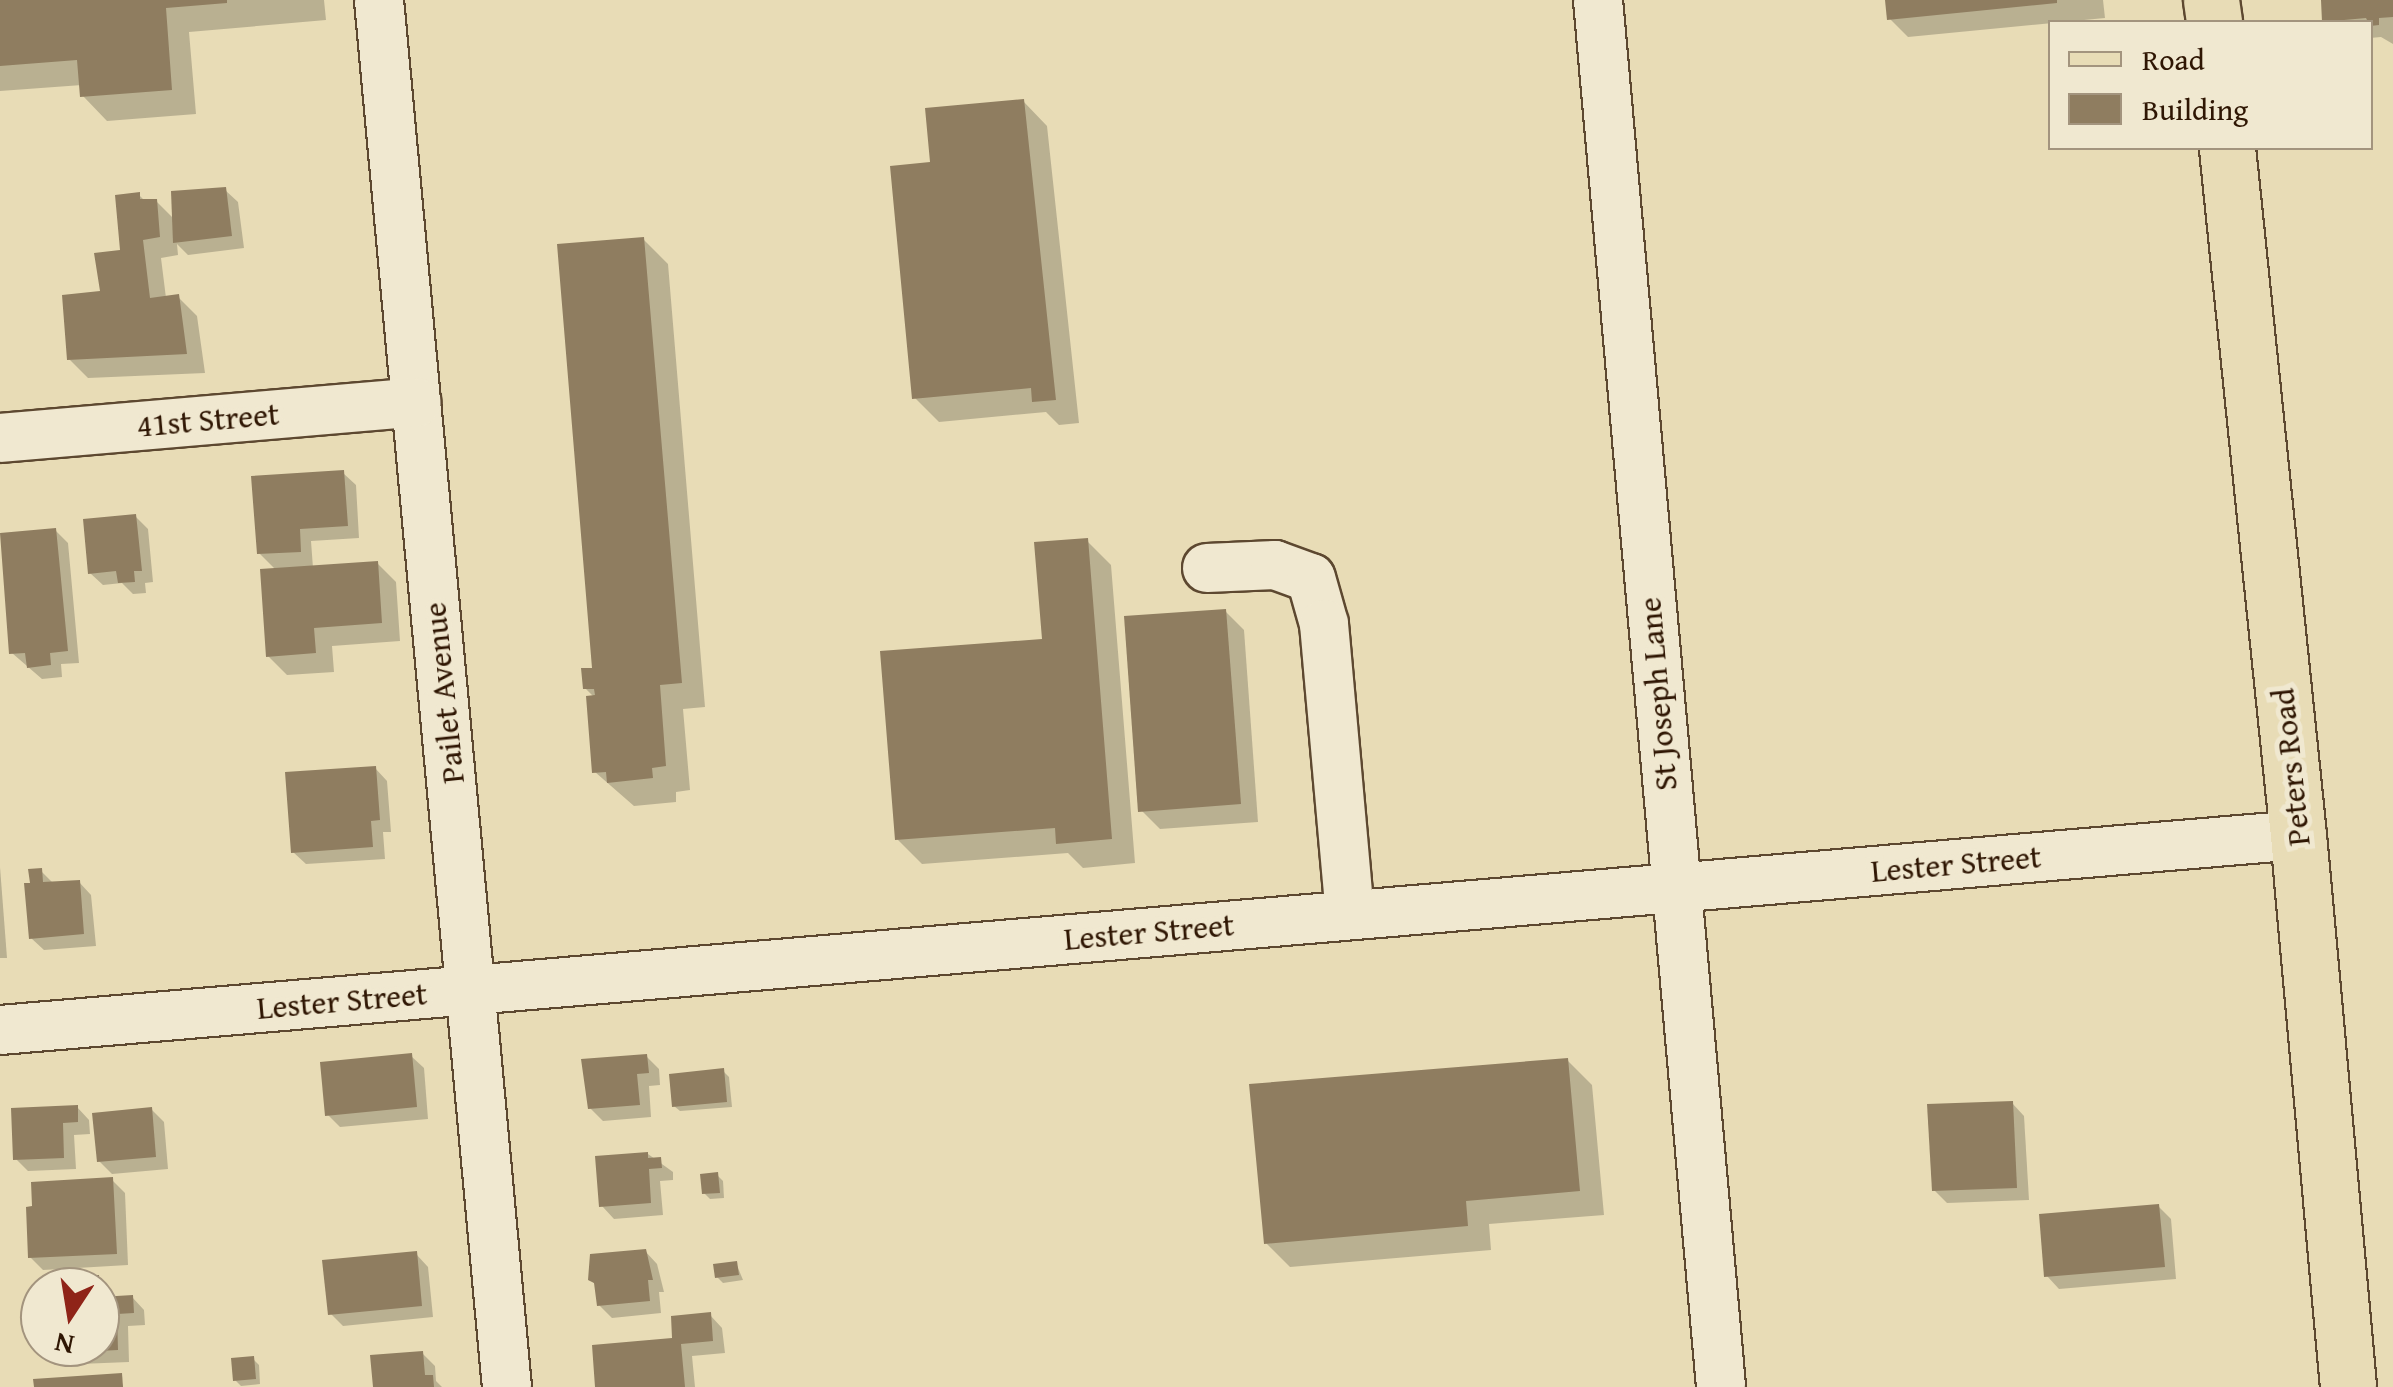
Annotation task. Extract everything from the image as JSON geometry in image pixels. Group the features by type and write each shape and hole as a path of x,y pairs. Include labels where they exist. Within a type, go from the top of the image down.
{"main road":[{"name":"Peters Road","path":"2227,150 2298,835 2348,1387"}],"street":[{"name":"Pailet Avenue","path":"379,0 507,1387"},
{"name":"St Joseph Lane","path":"1598,0 1720,1387"},
{"name":"41st Street","path":"0,438 416,402"},
{"path":"1207,568 1275,565 1311,578 1324,624 1350,915"},
{"name":"Lester Street","path":"0,1030 2298,835"}],"building":[{"path":"0,0 227,3 166,8 172,90 80,97 77,60 0,66"},
{"path":"1885,0 2057,0 2057,3 1887,20"},
{"path":"2321,0 2393,0 2393,17 2379,18 2379,25 2373,26 2373,20 2366,18 2322,20"},
{"path":"1024,99 1056,400 1032,402 1031,388 912,399 890,166 930,162 925,108"},
{"path":"226,187 232,236 173,243 171,191"},
{"path":"140,192 140,199 157,199 160,237 143,240 150,298 179,294 187,354 67,360 62,295 100,291 94,253 120,250 115,195"},
{"path":"644,237 682,683 660,685 666,766 652,768 653,778 607,783 606,772 592,773 586,696 595,695 594,689 583,689 581,668 592,668 557,244"},
{"path":"344,470 348,526 300,529 301,552 257,554 251,476"},
{"path":"136,514 142,571 134,571 135,582 118,583 116,571 88,574 83,519"},
{"path":"56,528 68,651 50,653 51,665 27,668 25,653 9,654 0,533"},
{"path":"1088,538 1112,839 1056,844 1055,828 895,840 880,651 1042,639 1034,542"},
{"path":"378,561 382,623 314,628 316,653 266,657 260,569"},
{"path":"1226,609 1241,804 1138,812 1124,616"},
{"path":"376,766 380,820 371,821 373,847 291,853 285,772"},
{"path":"42,868 43,882 80,880 84,934 29,939 24,883 30,883 28,869"},
{"path":"412,1053 417,1107 325,1116 320,1062"},
{"path":"647,1054 649,1073 637,1074 640,1105 588,1109 581,1059"},
{"path":"1568,1058 1580,1191 1466,1201 1468,1226 1264,1244 1249,1084"},
{"path":"724,1068 727,1102 672,1107 669,1074"},
{"path":"2013,1101 2017,1188 1932,1191 1927,1104"},
{"path":"78,1105 78,1122 63,1123 64,1158 13,1160 11,1108"},
{"path":"152,1107 156,1157 97,1162 92,1113"},
{"path":"648,1152 648,1158 661,1157 662,1168 649,1169 651,1203 599,1207 595,1156"},
{"path":"718,1172 720,1193 702,1194 700,1174"},
{"path":"113,1177 117,1254 28,1258 26,1207 32,1206 31,1182"},
{"path":"2159,1204 2165,1267 2044,1277 2039,1214"},
{"path":"646,1249 653,1280 648,1280 650,1301 597,1306 594,1283 588,1280 590,1254"},
{"path":"417,1251 422,1306 328,1315 322,1260"},
{"path":"737,1261 739,1275 715,1278 713,1264"},
{"path":"133,1295 134,1313 120,1314 120,1296"},
{"path":"711,1312 713,1341 681,1344 685,1387 595,1387 592,1345 672,1338 671,1316"},
{"path":"423,1351 425,1375 433,1375 434,1387 373,1387 370,1355"},
{"path":"254,1356 256,1379 233,1381 231,1358"},
{"path":"122,1373 123,1387 34,1387 33,1379"}]}
